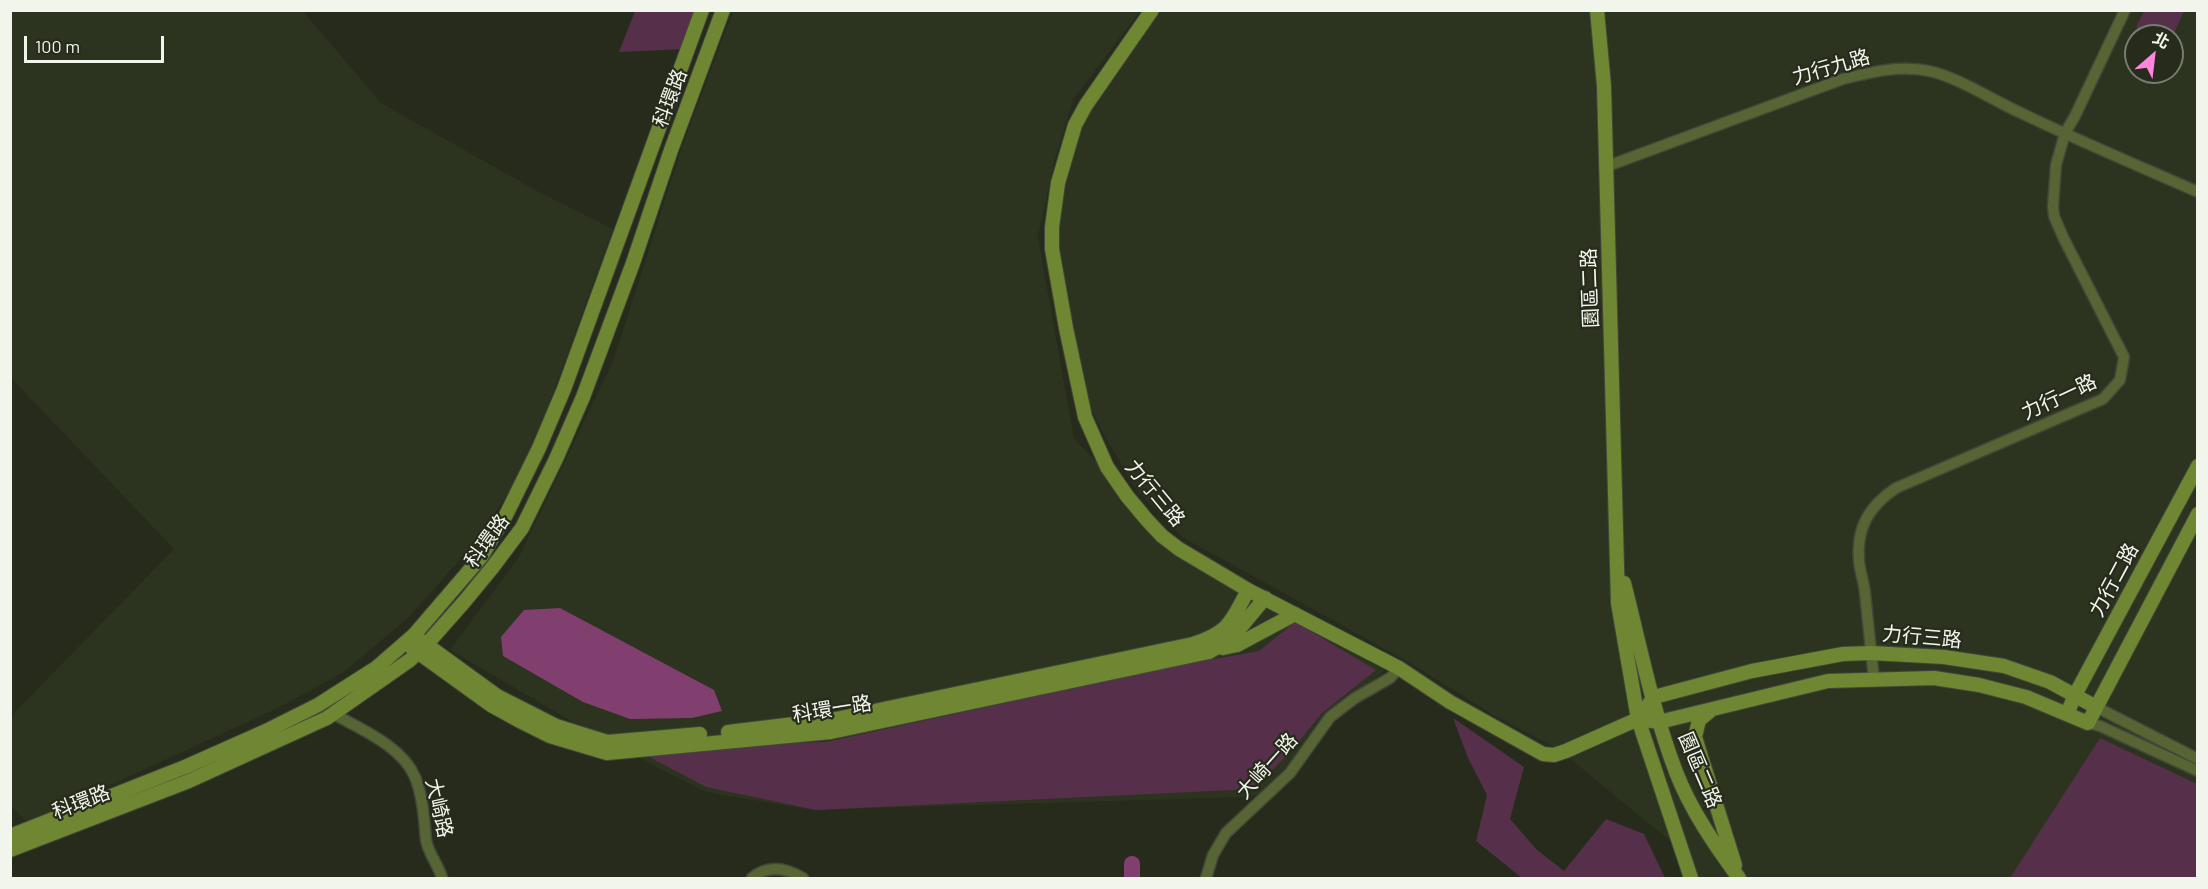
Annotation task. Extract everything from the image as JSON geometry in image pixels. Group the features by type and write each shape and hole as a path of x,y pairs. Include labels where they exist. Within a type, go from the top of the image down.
{"street":[{"name":"科環路","path":"10,836 185,768 318,705 376,668 410,639 481,557 506,515 539,448 564,388 702,10"},
{"name":"科環路","path":"10,850 189,781 327,718 423,649 492,568 522,528 583,397 723,10"},
{"name":"力行三路","path":"1152,10 1086,105 1075,126 1058,183 1052,226 1052,249 1085,417 1107,467 1127,496 1162,536 1179,549 1248,590 1398,668 1450,702 1543,754 1560,753 1638,719 1654,697 1773,667 1843,654 1871,653 1944,657 2004,666 2050,682 2198,759"},
{"name":"園區二路","path":"1597,10 1604,86 1619,563 1618,603 1638,719 1692,879"},
{"name":"力行一路","path":"1874,680 1864,583 1859,562 1859,539 1866,518 1881,498 1896,488 2103,399 2120,380 2124,357 2054,216 2053,206 2056,165 2065,133 2125,10"},
{"name":"力行九路","path":"1605,167 1843,79 1876,71 1907,69 1931,71 1962,84 2198,192"},
{"name":"力行二路","path":"2067,714 2075,695 2198,466"},
{"path":"2088,723 2198,514"},
{"name":"園區二路","path":"1619,563 1659,722 1676,774 1700,821 1739,878"},
{"name":"科環一路","path":"423,649 498,696 556,726 608,742 836,719 1168,650 1214,637 1225,630 1248,590"},
{"name":"科環一路","path":"410,639 491,705 520,722 550,736 607,753 831,732 1215,650 1230,640 1265,598"},
{"path":"1215,650 1237,645 1295,614"},
{"name":"大崎一路","path":"1206,879 1213,855 1226,833 1290,773 1330,717 1355,698 1390,678 1398,668"},
{"name":"力行三路","path":"1638,719 1659,722 1828,681 1934,678 1979,685 2026,698 2100,726 2198,771"},
{"path":"1726,705 1705,714 1699,720 1695,737 1739,878"},
{"name":"大崎路","path":"332,713 393,748 414,775 422,803 426,842 442,876"},
{"path":"752,879 764,871 781,869 803,879"}],"shaded area":[{"path":"2144,10 2184,11 2178,24 2137,24"},
{"path":"10,11 303,11 381,103 539,192 613,229 550,402 517,479 475,543 409,617 344,672 278,708 28,823 11,806 11,716 174,549 11,378"},
{"path":"635,11 698,11 685,49 619,52"},
{"path":"733,11 1140,11 1073,100 1054,162 1038,237 1074,438 1195,568 1385,670 1321,722 1295,758 1258,795 812,810 706,792 607,742 450,650 519,557 613,361 685,138"},
{"path":"1145,11 2197,11 2197,878 1685,878 1675,845 1558,749 1495,716 1412,664 1182,537 1137,490 1104,435 1070,365 1056,320 1044,231 1057,165 1077,103 1102,73"},
{"path":"560,608 714,690 722,711 692,718 630,719 583,702 503,656 501,637 524,610"},
{"path":"1295,622 1376,670 1322,713 1292,750 1254,789 816,810 706,787 638,751 744,744 826,742 1181,665 1259,651"},
{"path":"1453,718 1524,767 1510,819 1536,849 1564,871 1606,819 1644,834 1665,878 1522,878 1476,841 1487,795 1468,758"},
{"path":"2100,738 2197,784 2197,878 2010,878"}],"waterway":[{"path":"1132,864 1132,878"}]}
